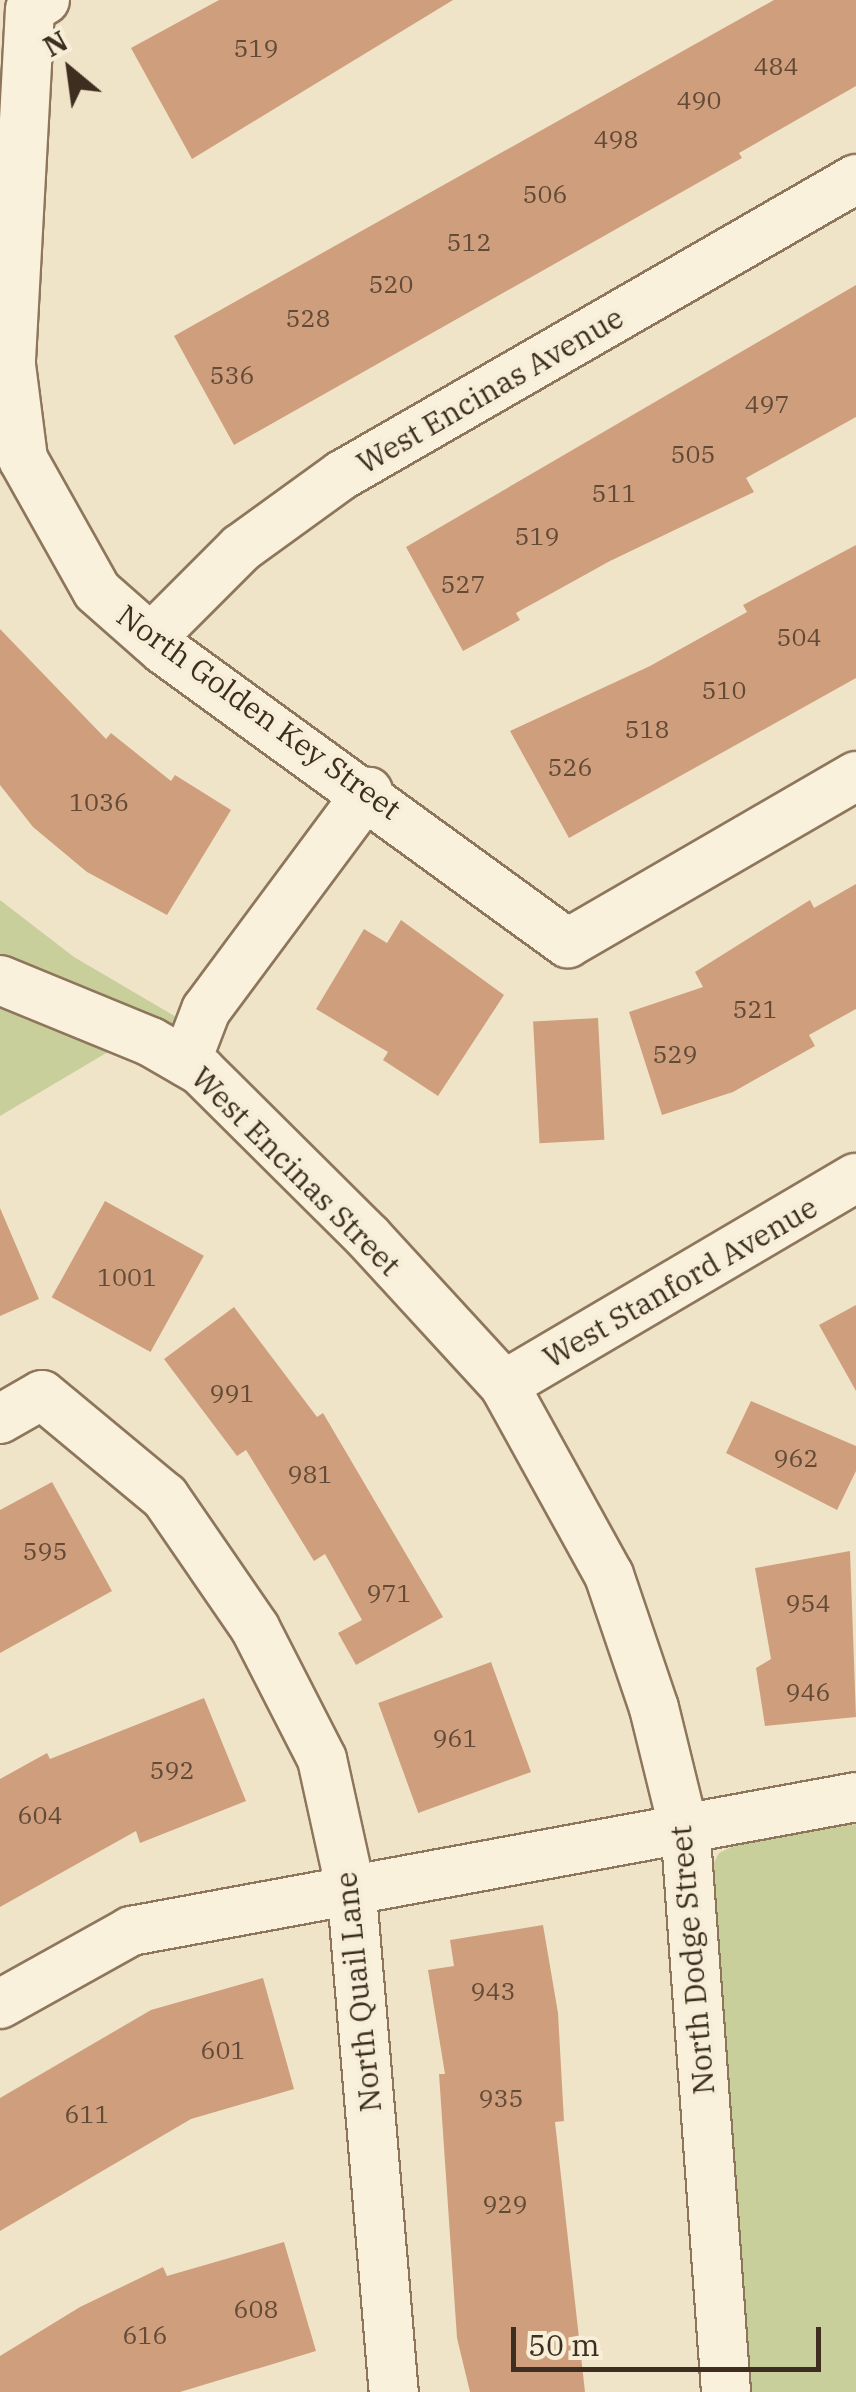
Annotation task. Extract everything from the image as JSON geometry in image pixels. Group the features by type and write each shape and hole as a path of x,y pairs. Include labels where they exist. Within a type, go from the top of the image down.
{"street":[{"name":"North Golden Key Street","path":"38,4 11,365 23,458 97,591 151,638 368,792 568,943 856,776"},
{"name":"West Encinas Avenue","path":"151,638 241,548 342,475 856,180"},
{"path":"186,1062 206,1010 368,792"},
{"name":"West Encinas Street","path":"0,980 186,1062 369,1238 504,1386"},
{"name":"West Stanford Avenue","path":"504,1386 856,1178"},
{"name":"North Dodge Street","path":"504,1386 608,1575 654,1708 683,1828 726,2392"},
{"name":"North Quail Lane","path":"0,1419 42,1395 166,1496 255,1628 322,1759 350,1888 394,2392"},
{"path":"0,2004 131,1931 856,1798"}],"green space":[{"path":"0,900 74,957 183,1021 160,1076 113,1049 0,1116"},
{"path":"856,1824 856,2392 743,2392 705,1880 719,1853 742,1842"}],"building":[{"path":"219,0 453,0 192,159 131,48"},
{"path":"774,0 856,0 856,86 739,153 742,158 234,445 174,336"},
{"path":"856,285 856,417 746,478 754,492 610,561 516,613 520,620 463,651 406,547"},
{"path":"856,545 856,678 569,838 510,731 650,666 747,612 743,605"},
{"path":"0,629 106,739 111,733 171,781 175,775 231,810 167,915 87,872 33,827 0,785"},
{"path":"856,884 856,1009 809,1035 815,1046 733,1092 662,1115 629,1012 703,987 695,972 810,900 814,908"},
{"path":"401,920 504,995 438,1096 383,1060 388,1052 316,1009 364,929 387,943"},
{"path":"598,1018 604,1140 539,1143 533,1021"},
{"path":"105,1201 204,1256 151,1352 52,1297"},
{"path":"0,1208 39,1299 0,1316"},
{"path":"856,1305 856,1391 819,1325"},
{"path":"234,1307 317,1417 323,1413 443,1617 356,1665 338,1633 362,1620 325,1554 314,1561 246,1450 237,1456 164,1359"},
{"path":"751,1401 856,1446 856,1471 837,1510 726,1453"},
{"path":"52,1482 112,1591 0,1653 0,1510"},
{"path":"850,1551 856,1717 765,1726 756,1668 771,1659 755,1568"},
{"path":"491,1662 531,1772 418,1813 378,1703"},
{"path":"204,1698 246,1801 140,1843 136,1831 0,1907 0,1779 47,1753 50,1759"},
{"path":"543,1925 558,2013 564,2121 555,2122 585,2392 470,2392 457,2338 439,2074 445,2074 428,1970 454,1966 450,1940"},
{"path":"263,1978 294,2089 191,2119 0,2231 0,2098 151,2010"},
{"path":"284,2242 316,2351 180,2392 0,2392 0,2356 80,2307 163,2267 167,2276"}]}
